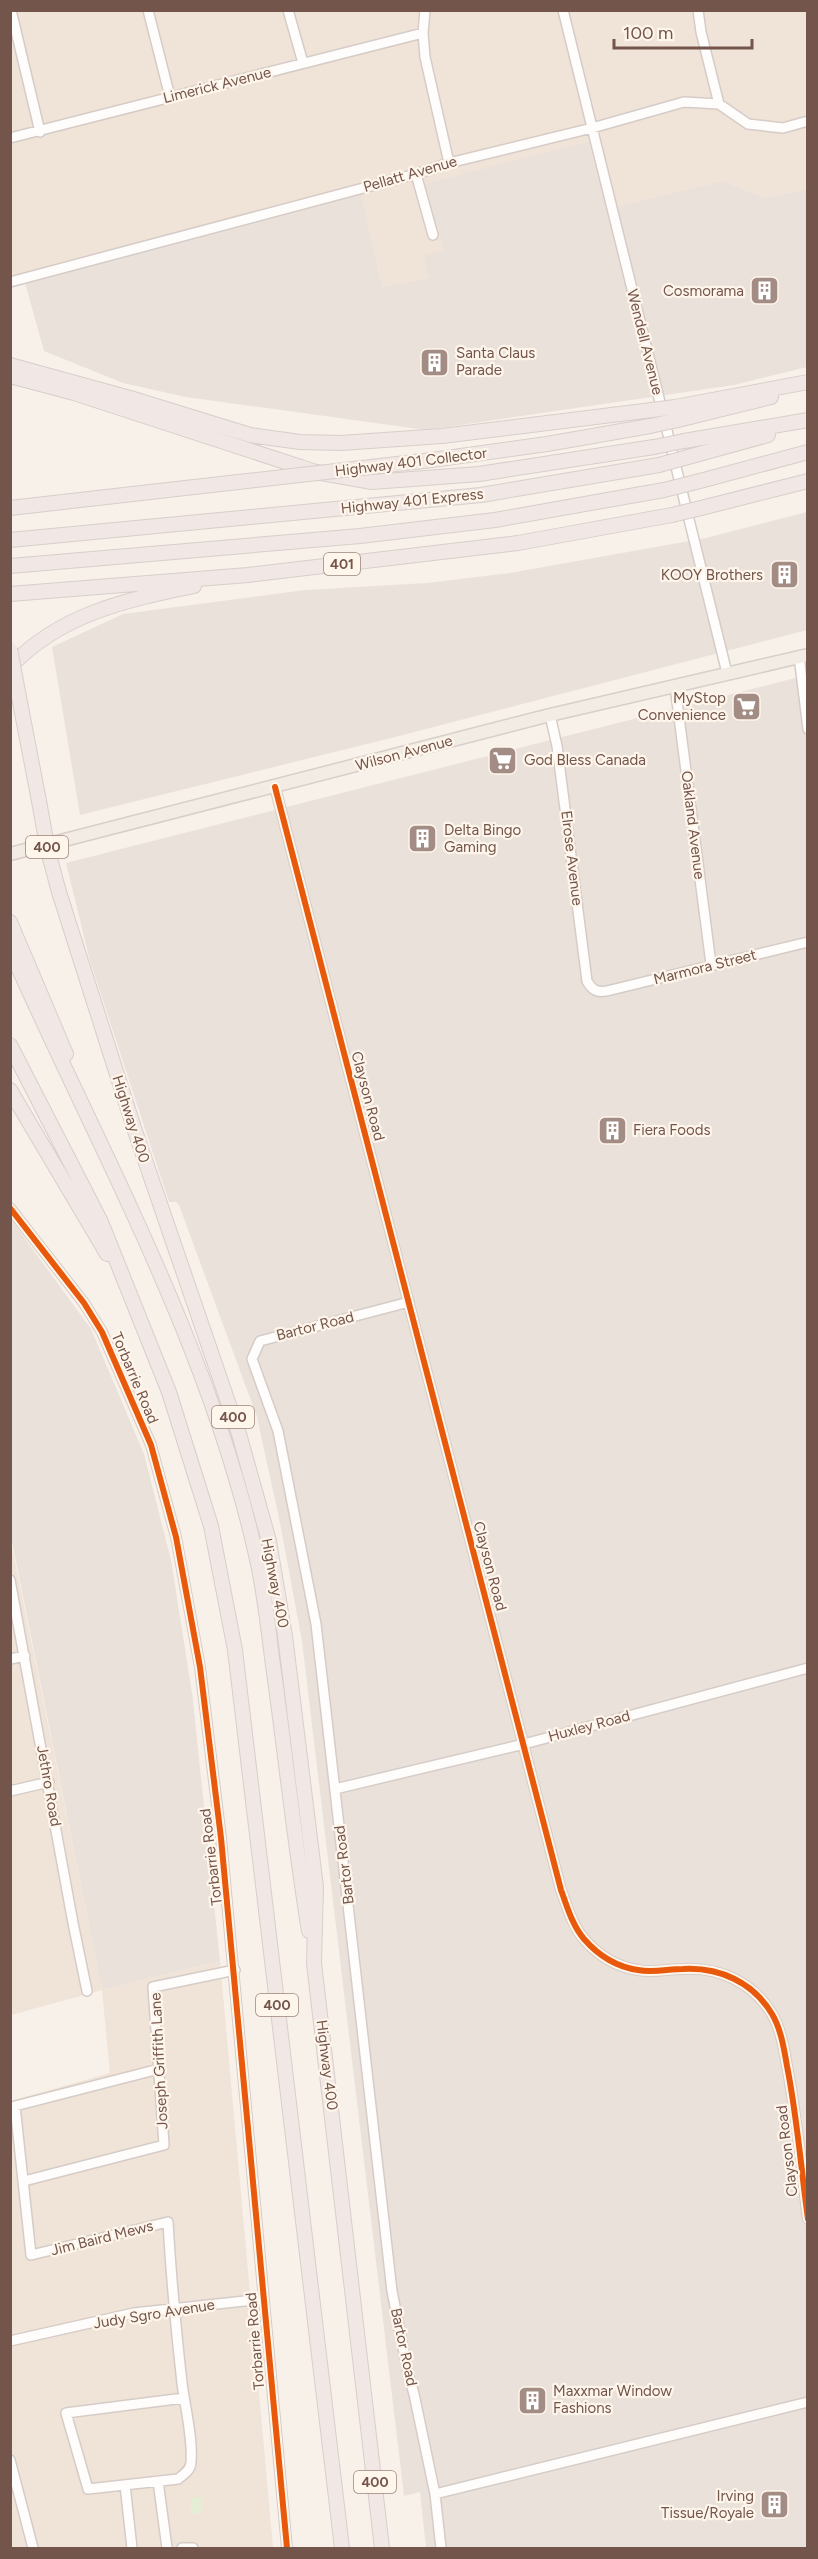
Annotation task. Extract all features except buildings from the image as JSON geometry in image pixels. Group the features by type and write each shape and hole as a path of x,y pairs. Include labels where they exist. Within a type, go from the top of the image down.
{"highway":[{"path":"10,357 107,392"},
{"path":"10,365 250,435 300,442 442,436 652,410 676,413 807,382"},
{"path":"10,376 74,393 316,472 372,482 412,481 479,474 807,422"},
{"name":"Highway 401 Collector","path":"10,508 432,460 547,444 650,426 676,413 807,388"},
{"name":"Highway 401 Express","path":"10,540 481,495 659,465 807,422"},
{"name":"Highway 401 Express","path":"10,566 394,532 495,520 664,490 807,452"},
{"name":"401","path":"10,594 248,574 518,543 672,515 807,481"},
{"path":"10,666 38,641 72,620 92,611 139,598 248,574"},
{"name":"Highway 400","path":"10,649 48,851 59,892 134,1128 240,1434 269,1541 285,1636 316,1887 314,1963 382,2548"},
{"path":"10,922 58,1031 84,1104"},
{"path":"10,949 48,1034 84,1104 193,1353 231,1461 256,1556 274,1666 302,1890 314,1963"},
{"name":"400","path":"10,1046 96,1211 169,1392 194,1465 211,1526 233,1638 342,2548"},
{"path":"10,1090 74,1202 125,1284"}],"main road":[{"name":"Wilson Avenue","path":"10,854 550,715 805,654"}],"street":[{"path":"11,10 40,132"},
{"path":"148,10 170,97"},
{"path":"288,10 303,63"},
{"path":"425,10 423,33 425,57 449,163"},
{"name":"Wendell Avenue","path":"563,10 727,673"},
{"path":"698,10 701,32 719,104 748,124 783,128 807,121"},
{"name":"Limerick Avenue","path":"10,138 423,33"},
{"name":"Pellatt Avenue","path":"10,282 684,102 719,104"},
{"path":"416,174 433,235"},
{"path":"805,654 807,729"},
{"name":"Oakland Avenue","path":"675,686 711,964"},
{"name":"Elrose Avenue","path":"550,715 557,746 587,981 591,987 602,992"},
{"name":"Clayson Road","path":"275,787 561,1890 571,1918 584,1938 606,1959 639,1971 687,1969 726,1975 749,1988 771,2012 784,2050 792,2093 807,2219"},
{"name":"Marmora Street","path":"602,992 807,942"},
{"name":"Torbarrie Road","path":"10,1208 84,1303 102,1332 151,1445 176,1537 200,1664 235,1970 286,2548"},
{"name":"Bartor Road","path":"409,1302 260,1341 252,1359 276,1423 316,1624 392,2291 435,2494 441,2548"},
{"name":"Jethro Road","path":"10,1580 87,1991"},
{"path":"10,1659 25,1656"},
{"name":"Huxley Road","path":"335,1789 524,1744 807,1668"},
{"path":"10,1791 49,1782"},
{"name":"Joseph Griffith Lane","path":"24,2181 164,2145 153,1987 235,1970"},
{"name":"Jim Baird Mews","path":"159,2069 15,2106 31,2255 168,2222 174,2309"},
{"name":"Judy Sgro Avenue","path":"10,2341 112,2318 263,2299"},
{"path":"174,2309 192,2464 187,2472 178,2479 88,2489 66,2413 184,2398"},
{"path":"435,2494 807,2402"},
{"path":"10,2460 33,2548"},
{"path":"158,2481 167,2548"},
{"path":"125,2485 132,2548"},
{"path":"182,2548 193,2548"}],"shaded area":[{"path":"10,11 807,11 807,189 765,198 722,181 607,209 588,143 425,184 444,251 430,278 382,287 361,193 11,287"},
{"path":"588,142 607,209 722,181 765,198 807,189 807,367 734,385 426,430 186,397 123,383 44,351 25,283 361,193 382,287 429,278 424,256 444,251 424,184"},
{"path":"807,512 807,630 395,737 80,815 52,647 123,614 305,590 427,583 510,573 706,538"},
{"path":"807,675 807,2548 426,2548 420,2492 404,2496 302,1641 280,1523 257,1417 179,1205 176,1202 169,1202 90,961 66,863"},
{"path":"10,1218 91,1329 144,1454 171,1560 193,1700 220,1961 102,1990 11,1537"},
{"path":"10,1537 102,1990 11,2015"},
{"path":"220,1961 273,2548 11,2548 11,2101 110,2073 102,1990"}],"green space":[{"path":"201,2497 200,2513 190,2515 192,2498"}],"cycle path":[{"path":"275,787 561,1890 568,1909 576,1928 584,1939 595,1950 615,1963 644,1971 696,1969 722,1974 745,1985 764,2003 775,2020 783,2046 794,2104 808,2219"},
{"path":"10,1208 84,1303 102,1332 151,1445 176,1537 200,1667 221,1838 287,2548"}],"place":[{"name":"Cosmorama","path":"765,291"},
{"name":"Santa Claus Parade","path":"435,362"},
{"name":"KOOY Brothers","path":"784,575"},
{"name":"MyStop Convenience","path":"747,707"},
{"name":"God Bless Canada","path":"503,760"},
{"name":"Delta Bingo Gaming","path":"423,839"},
{"name":"Fiera Foods","path":"612,1130"},
{"name":"Maxxmar Window Fashions","path":"532,2400"},
{"name":"Irving Tissue/Royale","path":"775,2505"}]}
